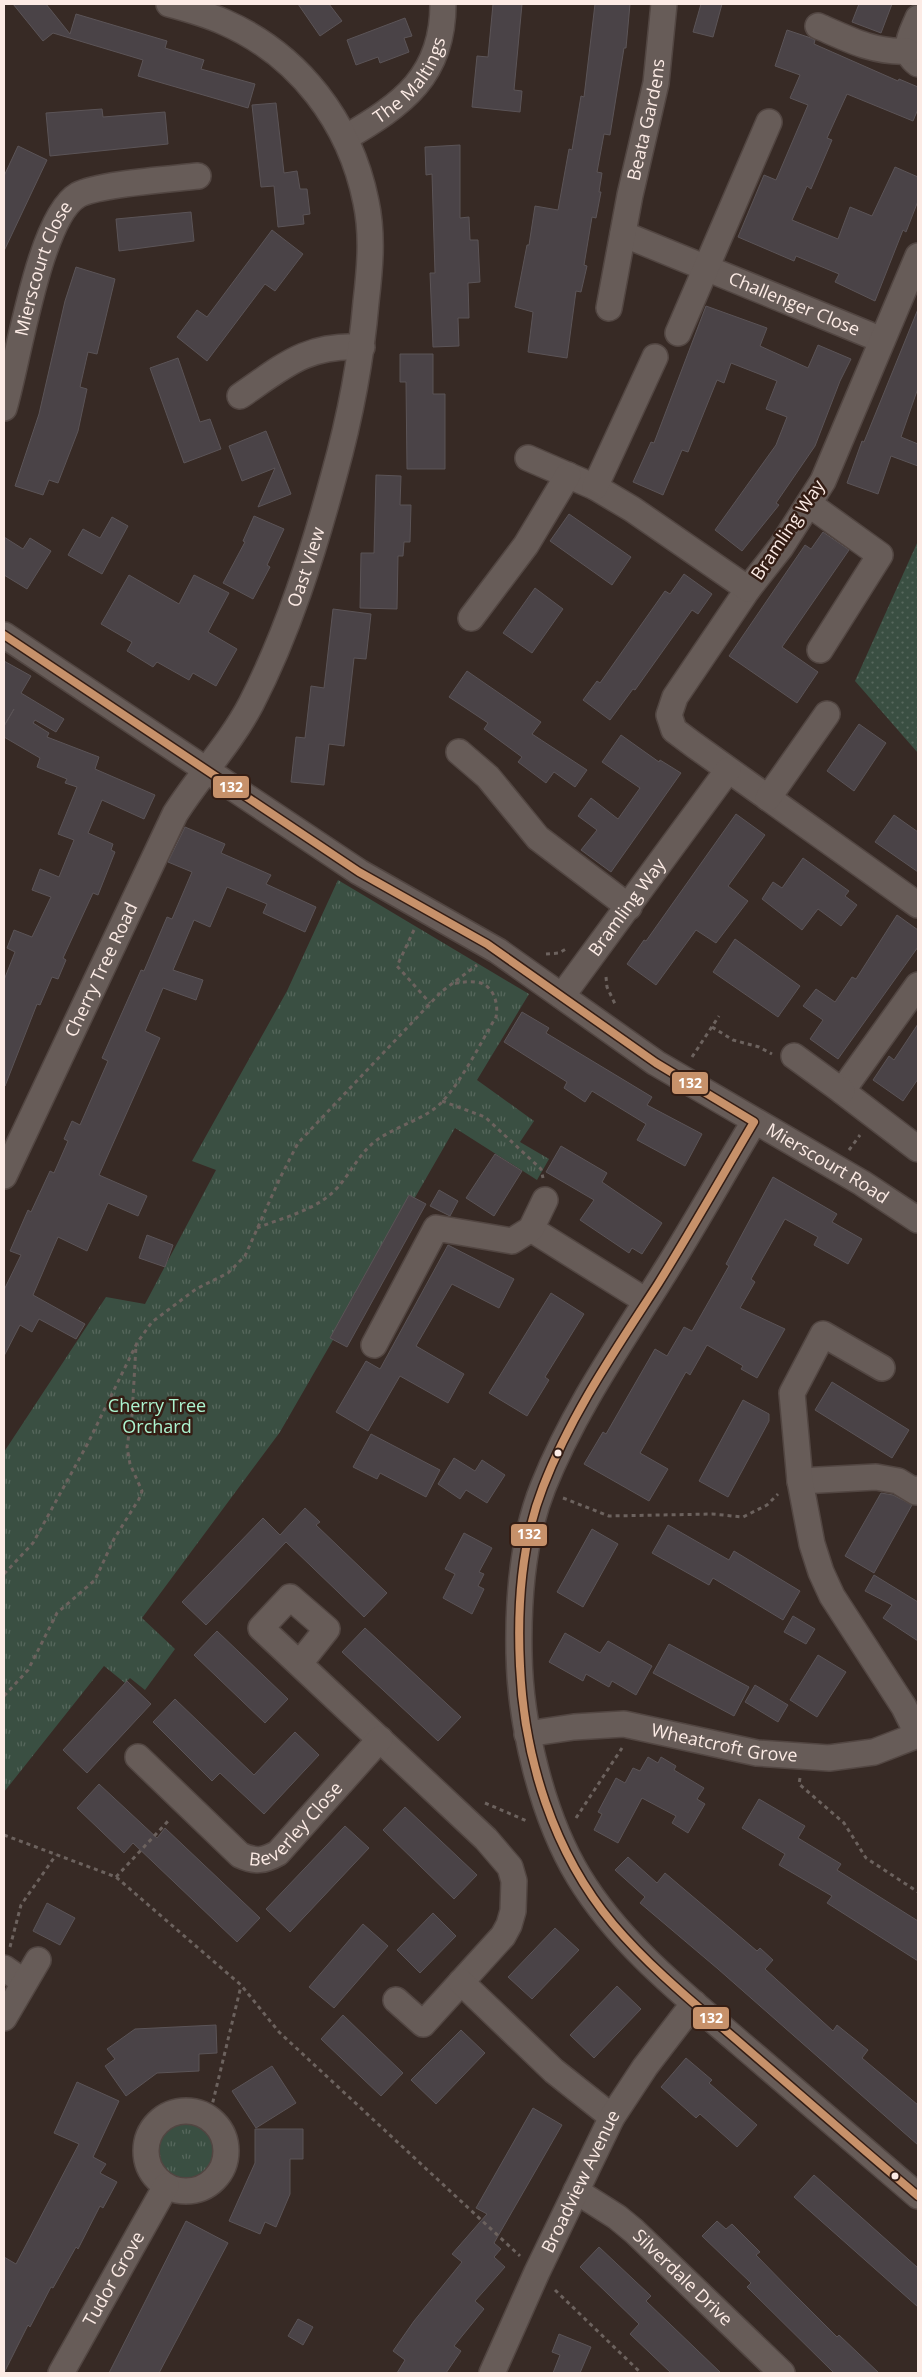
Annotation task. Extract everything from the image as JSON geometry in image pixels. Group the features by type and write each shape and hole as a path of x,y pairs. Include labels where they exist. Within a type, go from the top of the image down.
{"street":[{"name":"Oast View","path":"169,4 227,13 296,70 333,114 345,138 359,174 367,203 370,238 370,268 362,347 346,431 308,563 252,701 235,733 207,770"},
{"name":"The Maltings","path":"345,138 380,118 422,80 432,64 440,42 443,4"},
{"name":"Beata Gardens","path":"609,308 641,141 656,83 664,4"},
{"path":"913,57 907,46 918,18"},
{"path":"818,26 872,49 913,57"},
{"path":"678,333 708,267 768,122"},
{"name":"Mierscourt Close","path":"4,408 42,258 61,212 69,201 91,190 198,176"},
{"path":"623,234 708,267"},
{"name":"Bramling Way","path":"918,256 827,472 809,504 748,589 675,697 669,715 674,730 918,906"},
{"name":"Challenger Close","path":"708,267 882,340"},
{"path":"240,396 308,353 340,346 362,347"},
{"path":"595,487 655,357"},
{"path":"528,458 595,487 632,509 748,589"},
{"path":"471,618 526,545 568,476"},
{"path":"809,504 880,555 820,650"},
{"name":"Mierscourt Road","path":"4,636 359,872 498,951 656,1063 754,1122 836,1168 918,1220"},
{"path":"768,798 827,714"},
{"path":"459,752 488,777 538,838 630,907"},
{"name":"Cherry Tree Road","path":"4,1176 11,1140 175,814 189,792 207,770"},
{"name":"Bramling Way","path":"562,996 630,907 728,770"},
{"path":"842,1091 918,985"},
{"path":"785,1057 842,1091 918,1149"},
{"path":"754,1122 576,1419 542,1489 527,1550 519,1629 521,1690 527,1734 556,1826 579,1876 607,1917 629,1941 694,2003 918,2196"},
{"path":"374,1345 436,1228 512,1241 531,1229 545,1200"},
{"path":"531,1229 646,1301"},
{"name":"Wheatcroft Grove","path":"527,1734 574,1727 624,1724 719,1746 801,1758 829,1758 874,1752 918,1735 884,1676 832,1596 821,1572 812,1544 801,1489 792,1393 823,1334 882,1368"},
{"path":"801,1489 876,1477 898,1480 916,1492 918,1489"},
{"path":"300,1663 486,1838 510,1866 515,1896 509,1925 502,1936 423,2024 396,2000"},
{"name":"Beverley Close","path":"138,1757 184,1803 240,1854 251,1860 269,1858 278,1853 380,1739"},
{"path":"6,1960 24,1982"},
{"path":"4,2018 38,1960"},
{"path":"461,1982 554,2072 612,2117"},
{"name":"Broadview Avenue","path":"492,2373 537,2272 612,2117 645,2067 694,2003"},
{"path":"197,2112 209,2118 218,2128 224,2140 226,2153 223,2166 216,2178 205,2186 192,2190 179,2190 166,2186 156,2178 146,2155 147,2142 152,2130 160,2120 171,2113 197,2112"},
{"name":"Tudor Grove","path":"61,2373 166,2186"},
{"name":"Silverdale Drive","path":"576,2191 617,2217 634,2231 776,2371"}],"path":[{"path":"417,923 397,966 430,1003"},
{"path":"542,954 559,953 571,944"},
{"path":"4,1574 33,1544 88,1443 137,1343 152,1322 196,1289 228,1273 245,1256 298,1143 430,1003 450,984 498,951"},
{"path":"607,974 607,987 616,1006"},
{"path":"257,1228 296,1215 316,1204 337,1188 358,1159 376,1140 417,1120 436,1108 452,1089 491,1025 498,1006 492,992 484,984 476,982 450,984"},
{"path":"683,1055 691,1059 719,1016"},
{"path":"712,1027 733,1040 785,1057"},
{"path":"442,1101 485,1117 537,1165 543,1173 545,1200"},
{"path":"836,1168 874,1116"},
{"path":"4,1696 28,1670 57,1613 95,1580 114,1539 140,1499 142,1492 130,1464 127,1447 132,1415 137,1343"},
{"path":"542,1489 609,1516 712,1514 743,1517 767,1505 778,1494 801,1489"},
{"path":"801,1758 800,1784 844,1823 866,1858 918,1892"},
{"path":"116,1877 184,1803"},
{"path":"4,1835 116,1877 241,1985 279,2032 537,2272 641,2373"},
{"path":"6,1960 21,1905 56,1855"},
{"path":"209,2118 241,1985"}],"green space":[{"path":"918,541 918,753 855,681"},
{"name":"Cherry Tree Orchard","path":"338,880 529,994 477,1080 534,1121 520,1142 549,1159 537,1180 455,1128 280,1432 142,1618 175,1649 145,1690 130,1678 125,1683 104,1666 4,1792 4,1452 106,1297 145,1304 216,1170 192,1161 287,991"},
{"path":"184,2121 196,2123 209,2134 214,2151 212,2163 201,2176 184,2181 172,2179 159,2168 154,2151 156,2139 167,2126"}],"building":[{"path":"13,4 46,4 70,34 76,14 167,41 165,48 204,60 201,69 255,84 248,108 138,76 143,60 53,33 43,41"},
{"path":"298,4 329,4 342,21 320,36"},
{"path":"493,4 522,4 514,90 522,91 520,112 472,107 477,56 488,57"},
{"path":"595,4 630,4 626,48 624,48 610,135 604,134 597,172 602,173 599,192 601,192 596,218 592,217 584,265 587,266 581,292 576,291 567,358 528,352 533,312 515,307 527,245 529,245 535,206 558,210 569,149 572,150 581,96 584,97"},
{"path":"701,4 722,4 713,37 693,32"},
{"path":"859,4 892,4 881,33 852,22"},
{"path":"405,18 412,36 404,38 409,52 380,63 378,57 356,65 347,40"},
{"path":"787,30 811,38 815,40 814,44 898,81 899,79 918,87 918,109 913,121 847,94 827,138 832,140 811,189 807,186 792,220 838,239 850,207 872,216 895,167 918,177 918,201 906,232 903,230 875,301 835,282 839,274 796,256 794,261 738,237 764,175 776,180 808,105 790,98 800,75 775,66"},
{"path":"276,103 284,173 297,171 300,189 307,189 310,214 303,215 304,224 278,227 274,186 261,187 252,105"},
{"path":"102,109 103,117 165,112 168,144 50,156 46,113"},
{"path":"460,145 460,218 469,217 470,240 478,240 480,282 468,283 469,318 458,318 459,346 433,347 430,273 435,273 432,174 426,175 425,147"},
{"path":"18,146 47,160 4,251 4,176"},
{"path":"191,212 194,241 119,251 116,219"},
{"path":"272,230 303,254 275,291 265,284 207,361 177,337 197,310 207,317"},
{"path":"76,267 115,279 97,354 88,352 80,387 87,389 78,431 58,483 49,480 43,495 15,486 39,414 65,301"},
{"path":"706,306 767,328 760,346 808,368 818,345 851,359 840,381 815,446 776,503 779,505 742,551 715,530 776,445 787,417 766,409 777,381 731,363 724,383 717,380 688,452 682,450 663,495 633,482 651,442 654,443"},
{"path":"918,309 918,388 901,437 918,444 918,466 891,456 878,494 847,483 862,441 864,442"},
{"path":"400,354 433,354 433,394 445,394 445,469 407,469 406,382 400,382"},
{"path":"178,358 200,422 210,419 221,449 184,463 150,368"},
{"path":"266,431 291,494 258,507 275,468 242,481 229,446"},
{"path":"376,475 401,476 400,505 411,505 410,542 404,542 403,556 398,556 397,609 360,608 361,553 374,553"},
{"path":"569,514 631,557 612,585 550,541"},
{"path":"254,516 284,529 267,565 270,567 253,599 223,583 245,542 243,541"},
{"path":"112,517 128,526 102,574 68,555 83,529 100,538"},
{"path":"823,532 849,550 782,647 818,672 797,703 729,656 805,545 811,549"},
{"path":"4,537 23,549 30,538 51,551 27,589 4,575"},
{"path":"684,574 712,594 698,614 692,610 635,690 633,689 610,720 583,700 597,681 600,683 665,591 670,594"},
{"path":"129,575 179,604 194,575 229,593 208,632 237,649 216,686 193,673 189,680 157,662 153,667 127,651 132,642 101,624"},
{"path":"535,588 563,609 532,653 503,633"},
{"path":"333,609 371,614 366,659 354,658 344,746 329,744 324,785 291,782 296,737 305,738 311,686 324,688"},
{"path":"4,661 31,676 21,693 64,719 56,732 35,720 33,723 49,733 47,737 99,757 95,769 155,795 144,819 102,800 88,833 113,844 111,850 115,852 98,895 93,893 63,958 66,960 58,979 52,977 40,1005 37,1004 5,1086 4,980 15,952 7,948 14,930 32,937 51,897 32,890 40,869 59,877 74,840 58,834 77,787 65,783 67,779 37,767 40,758 4,737"},
{"path":"467,671 541,722 532,734 587,770 575,787 554,772 546,783 518,762 522,757 484,729 488,723 449,697"},
{"path":"859,724 886,743 854,791 827,771"},
{"path":"621,735 659,762 660,760 681,773 611,872 581,850 597,830 578,816 591,798 618,819 640,788 602,762"},
{"path":"736,814 765,835 728,886 748,901 716,943 696,930 656,985 627,964 644,940 646,941"},
{"path":"894,815 918,832 918,872 875,842"},
{"path":"185,827 225,844 221,853 271,875 266,884 316,907 305,932 263,913 267,904 227,887 210,927 194,920 173,970 203,980 196,1000 163,988 145,1031 160,1038 99,1175 147,1196 138,1216 108,1203 87,1251 58,1237 33,1295 85,1324 76,1339 39,1319 32,1332 20,1325 4,1356 4,1290 21,1255 10,1251 28,1210 31,1212 50,1171 54,1173 68,1141 64,1139 72,1121 80,1125 108,1061 102,1058 117,1024 141,970 144,971 167,917 172,919 192,872 168,862"},
{"path":"803,858 849,891 845,896 857,905 841,926 818,909 802,930 762,899 773,882 782,888"},
{"path":"897,915 918,930 918,947 838,1059 810,1039 823,1020 803,1006 816,989 835,1002 852,977 856,979"},
{"path":"735,939 800,986 778,1017 713,972"},
{"path":"522,1012 549,1028 546,1033 652,1097 647,1105 702,1134 685,1166 637,1140 646,1124 592,1091 585,1102 564,1088 567,1082 504,1042"},
{"path":"918,1024 918,1079 903,1101 873,1080 889,1056 894,1060"},
{"path":"561,1146 607,1173 602,1182 662,1223 642,1254 632,1248 629,1253 580,1220 594,1200 546,1172"},
{"path":"495,1154 522,1171 494,1216 466,1198"},
{"path":"773,1177 837,1214 832,1222 862,1239 848,1264 814,1245 818,1237 785,1219 751,1279 755,1282 740,1308 785,1329 757,1378 741,1369 743,1366 707,1345 690,1375 686,1372 640,1453 668,1469 649,1501 584,1464 603,1432 606,1434 655,1349 667,1356 684,1327 692,1331 729,1266 726,1264"},
{"path":"439,1190 458,1201 450,1216 430,1206"},
{"path":"409,1195 426,1204 347,1347 330,1338"},
{"path":"147,1235 173,1245 165,1267 139,1258"},
{"path":"448,1245 514,1279 499,1308 452,1284 416,1346 464,1374 448,1403 400,1376 368,1431 336,1412 366,1361 380,1369"},
{"path":"551,1293 584,1314 545,1377 549,1380 527,1416 489,1393"},
{"path":"832,1382 909,1430 892,1458 815,1410"},
{"path":"743,1400 769,1414 769,1421 728,1497 699,1481"},
{"path":"371,1434 440,1470 426,1497 380,1473 377,1479 353,1467"},
{"path":"454,1458 475,1471 482,1460 505,1475 487,1503 466,1490 460,1499 438,1484"},
{"path":"881,1493 893,1495 912,1505 874,1573 845,1556"},
{"path":"305,1508 320,1522 316,1525 387,1593 364,1617 286,1542 206,1625 182,1602 263,1518 280,1535"},
{"path":"668,1525 729,1560 734,1551 800,1591 783,1620 713,1578 709,1585 652,1553"},
{"path":"592,1529 618,1544 583,1607 557,1592"},
{"path":"464,1533 492,1548 479,1572 484,1574 478,1586 484,1589 472,1614 443,1598 455,1574 445,1569"},
{"path":"874,1575 918,1602 918,1641 883,1618 892,1605 865,1591"},
{"path":"793,1616 815,1629 806,1644 784,1632"},
{"path":"365,1628 461,1717 438,1741 342,1652"},
{"path":"217,1631 288,1699 265,1723 194,1655"},
{"path":"565,1633 600,1653 608,1641 652,1666 636,1695 612,1681 609,1687 586,1674 583,1681 549,1662"},
{"path":"669,1644 749,1687 734,1716 653,1673"},
{"path":"818,1655 846,1672 817,1717 790,1700"},
{"path":"127,1681 151,1704 87,1773 63,1750"},
{"path":"755,1685 788,1705 778,1722 745,1702"},
{"path":"175,1699 254,1775 295,1732 319,1755 264,1814 220,1773 212,1781 153,1722"},
{"path":"648,1757 658,1763 661,1757 676,1766 674,1770 704,1788 697,1799 705,1804 688,1833 672,1823 676,1816 642,1798 618,1843 594,1830 602,1814 598,1812 616,1778 625,1783 633,1768 640,1771"},
{"path":"99,1784 157,1838 165,1828 260,1918 237,1942 133,1843 124,1853 77,1808"},
{"path":"759,1799 805,1826 798,1838 841,1864 837,1870 918,1921 918,1961 827,1903 832,1896 779,1865 785,1854 742,1828"},
{"path":"405,1807 477,1875 454,1899 383,1830"},
{"path":"345,1826 369,1848 290,1932 266,1909"},
{"path":"628,1857 657,1883 665,1873 757,1951 760,1948 773,1960 765,1969 833,2031 837,2025 868,2050 862,2058 918,2105 918,2145 640,1903 645,1897 615,1870"},
{"path":"47,1903 75,1918 60,1945 33,1931"},
{"path":"433,1913 456,1936 420,1973 397,1950"},
{"path":"363,1924 388,1946 334,2008 309,1987"},
{"path":"555,1928 579,1950 532,1999 508,1977"},
{"path":"617,1986 641,2009 594,2058 570,2035"},
{"path":"343,2015 403,2073 381,2096 321,2039"},
{"path":"216,2025 217,2053 199,2054 199,2071 157,2073 126,2096 105,2066 115,2059 107,2049 135,2029"},
{"path":"461,2030 485,2053 436,2104 411,2080"},
{"path":"686,2058 712,2080 709,2083 757,2125 737,2147 700,2114 696,2118 661,2087"},
{"path":"272,2066 296,2103 256,2128 232,2091"},
{"path":"77,2082 119,2101 93,2157 106,2164 100,2173 117,2182 103,2208 100,2206 78,2249 76,2247 53,2288 51,2287 30,2327 28,2325 4,2373 4,2257 16,2264 79,2144 54,2133"},
{"path":"533,2108 562,2125 494,2243 501,2249 494,2257 505,2267 475,2301 484,2309 454,2346 461,2351 446,2373 397,2373 405,2360 393,2351 414,2321 462,2262 452,2254 487,2214 476,2208"},
{"path":"255,2129 303,2129 303,2159 290,2159 290,2194 276,2227 265,2222 260,2234 229,2221 255,2163"},
{"path":"814,2175 918,2268 918,2307 794,2197"},
{"path":"186,2221 228,2243 159,2373 109,2373"},
{"path":"717,2221 726,2229 732,2224 760,2252 756,2255 795,2295 837,2337 839,2335 879,2373 834,2373 747,2287 751,2283 702,2236"},
{"path":"599,2247 651,2296 646,2301 721,2373 671,2373 630,2334 639,2324 580,2267"},
{"path":"298,2319 313,2327 303,2345 288,2336"},
{"path":"559,2334 591,2347 580,2373 553,2373 560,2355 552,2352"}],"transit line":[{"name":"132","path":"4,635 359,872 487,944 656,1063 754,1122 658,1284 595,1382 554,1460 543,1487 525,1552 520,1598 520,1666 528,1735 535,1769 558,1835 592,1896 613,1924 677,1988 918,2196"}]}
